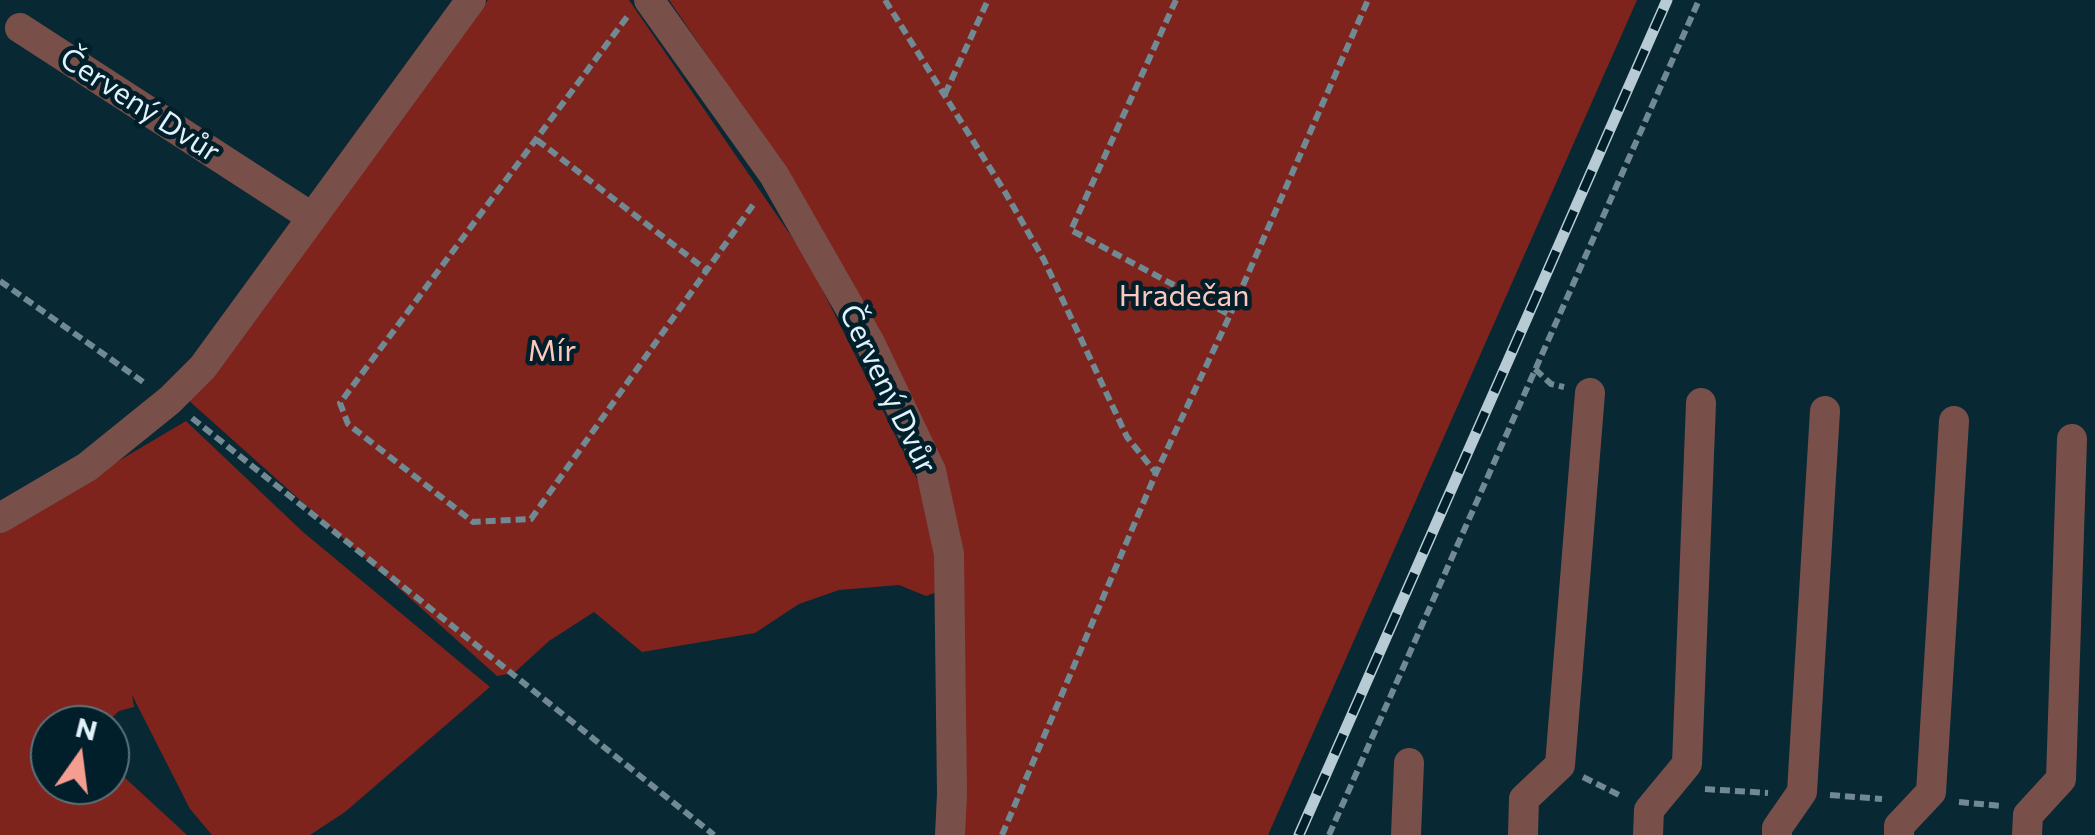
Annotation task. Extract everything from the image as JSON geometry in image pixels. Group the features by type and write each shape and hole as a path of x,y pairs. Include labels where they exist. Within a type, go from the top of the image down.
{"street":[{"path":"0,518 87,467 170,400 202,367 471,0"},
{"name":"Červený Dvůr","path":"641,4 774,176 870,344 932,471 949,554 950,835"},
{"name":"Červený Dvůr","path":"20,28 310,216"},
{"path":"1524,835 1524,799 1560,766 1590,393"},
{"path":"1648,835 1649,810 1687,764 1701,402"},
{"path":"1777,835 1777,828 1802,792 1825,412"},
{"path":"1899,835 1900,826 1931,792 1954,421"},
{"path":"2027,835 2028,815 2061,780 2072,439"},
{"path":"1406,835 1410,763"}],"path":[{"path":"885,0 1044,260 1127,437 1156,473"},
{"path":"945,95 988,0"},
{"path":"1176,0 1071,230 1230,316"},
{"path":"1002,835 1156,473 1230,316 1368,0"},
{"path":"1329,835 1699,0"},
{"path":"641,4 340,403 348,424 473,522 531,519 774,176"},
{"path":"537,140 705,269"},
{"path":"0,281 170,400 714,835"}],"green space":[{"name":"Mír","path":"488,0 629,0 807,259 925,495 943,590 926,596 899,585 839,590 799,604 755,633 642,652 594,612 549,641 514,673 497,676 187,399"},
{"name":"Hradečan","path":"669,0 1637,0 1268,835 957,835 957,565 801,193"},
{"path":"186,421 303,532 490,687 345,812 310,835 212,835 190,809 132,695 134,707 130,708 130,705 30,705 30,805 130,805 130,782 187,835 0,835 0,531"}],"railway":[{"path":"1299,835 1667,0"}]}
